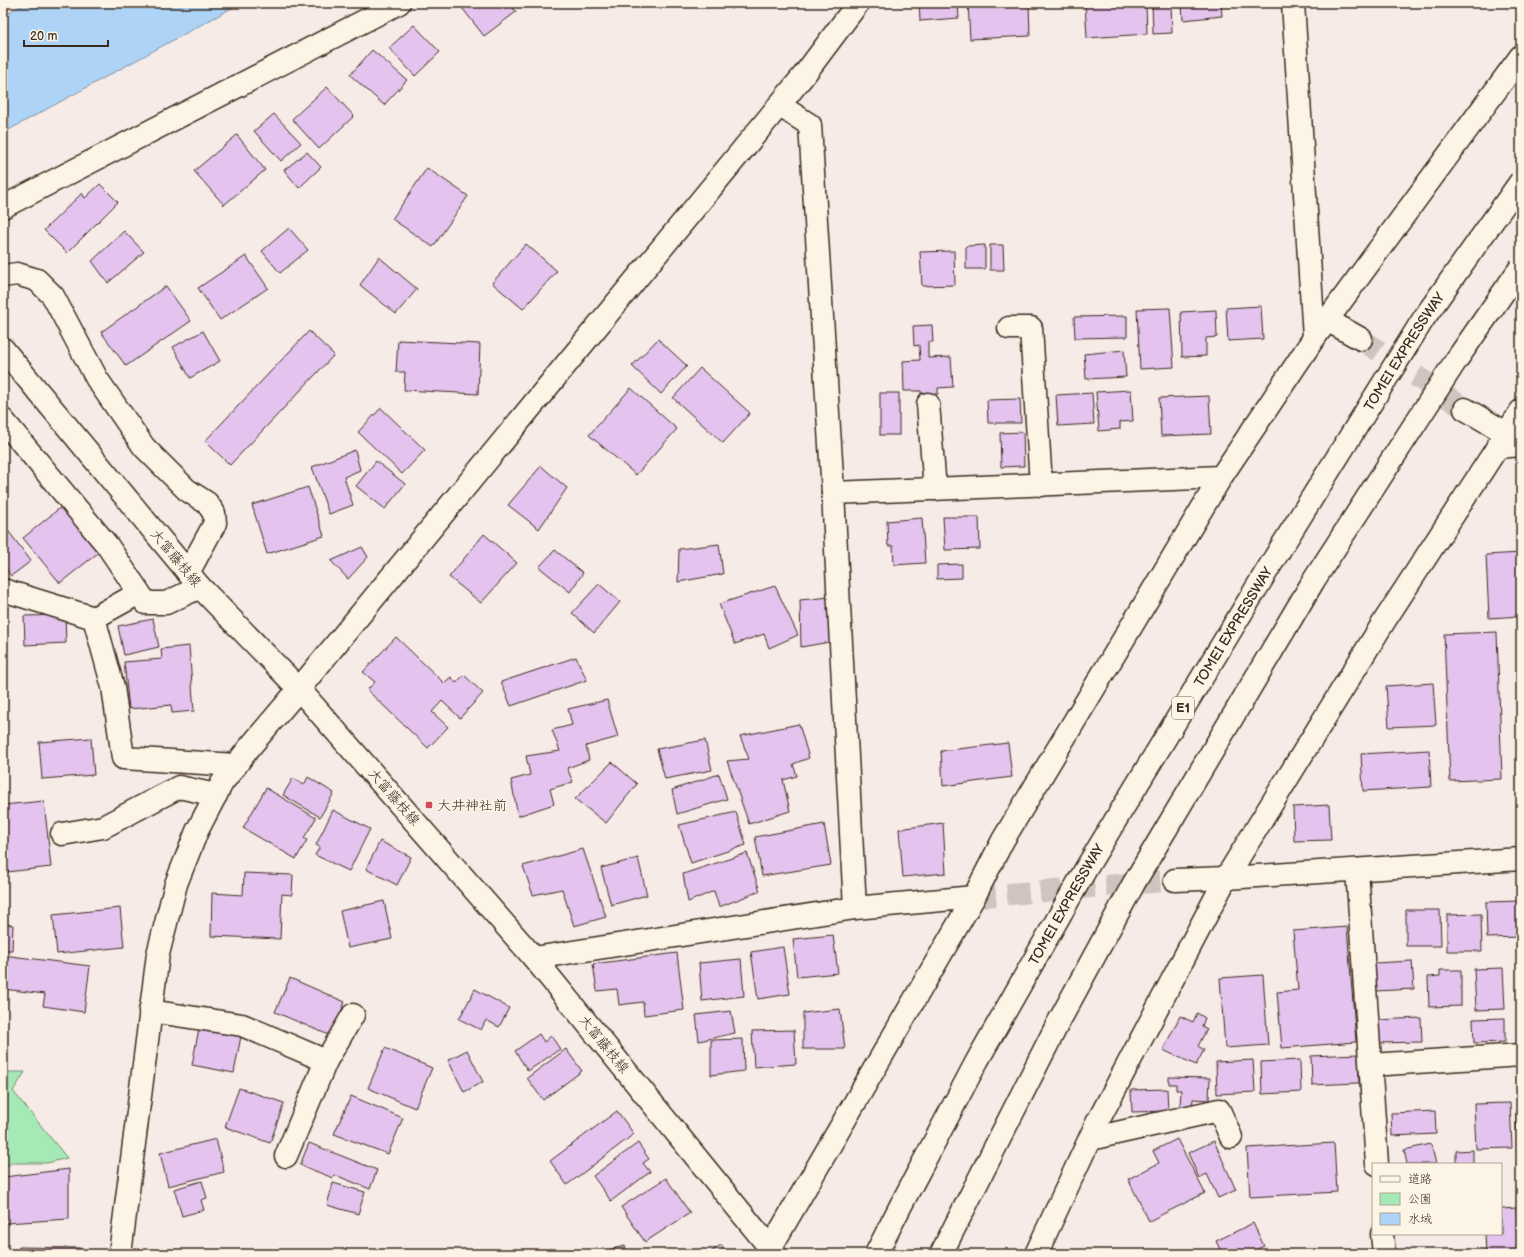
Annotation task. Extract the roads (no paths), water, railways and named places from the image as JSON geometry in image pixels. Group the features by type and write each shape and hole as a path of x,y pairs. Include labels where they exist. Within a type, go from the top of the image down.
{"main road":[{"path":"3,207 399,3"},
{"path":"120,1254 158,954 176,884 197,831 222,783 248,748 299,689 804,75 858,3"},
{"path":"1293,3 1314,338"},
{"path":"770,1252 974,897 1003,840 1221,477 1314,338 1521,56"},
{"path":"779,105 810,125 833,493 855,908"},
{"name":"TOMEI EXPRESSWAY","path":"876,1254 977,1061 1091,860 1278,553 1424,318 1521,181"},
{"path":"942,1254 1057,1025 1138,876 1314,580 1455,362 1521,267"},
{"path":"3,276 17,274 37,280 53,296 97,378 144,447 188,490 206,503 214,513 215,523 194,580 166,603 146,603 107,545 5,427"},
{"path":"1327,320 1361,339"},
{"path":"1009,328 1031,328 1041,485"},
{"name":"大富藤枝線","path":"3,350 194,580 299,689 534,958 770,1252"},
{"path":"928,404 935,489"},
{"path":"1464,409 1508,442"},
{"path":"1036,1254 1090,1139 1226,878 1385,620 1508,442 1521,411"},
{"path":"833,493 1221,477"},
{"path":"3,590 94,618 139,592"},
{"path":"94,618 113,687 122,758 236,765"},
{"path":"62,834 103,827 179,787 216,795"},
{"path":"1175,880 1521,859"},
{"path":"1357,870 1377,1163"},
{"path":"534,958 855,908 974,897"},
{"path":"150,1011 242,1025 326,1061"},
{"path":"286,1156 326,1061 353,1015"},
{"path":"1371,1064 1521,1055"},
{"path":"1090,1139 1219,1110 1231,1137"},
{"path":"868,1254 901,1205"},
{"path":"1382,1235 1384,1254"}],"water":[{"path":"26,3 241,3 3,133 3,16"}],"tunnel":[{"path":"1361,339 1465,409"},
{"path":"974,897 1175,880"}],"place":[{"name":"大井神社前","path":"429,805"}]}
